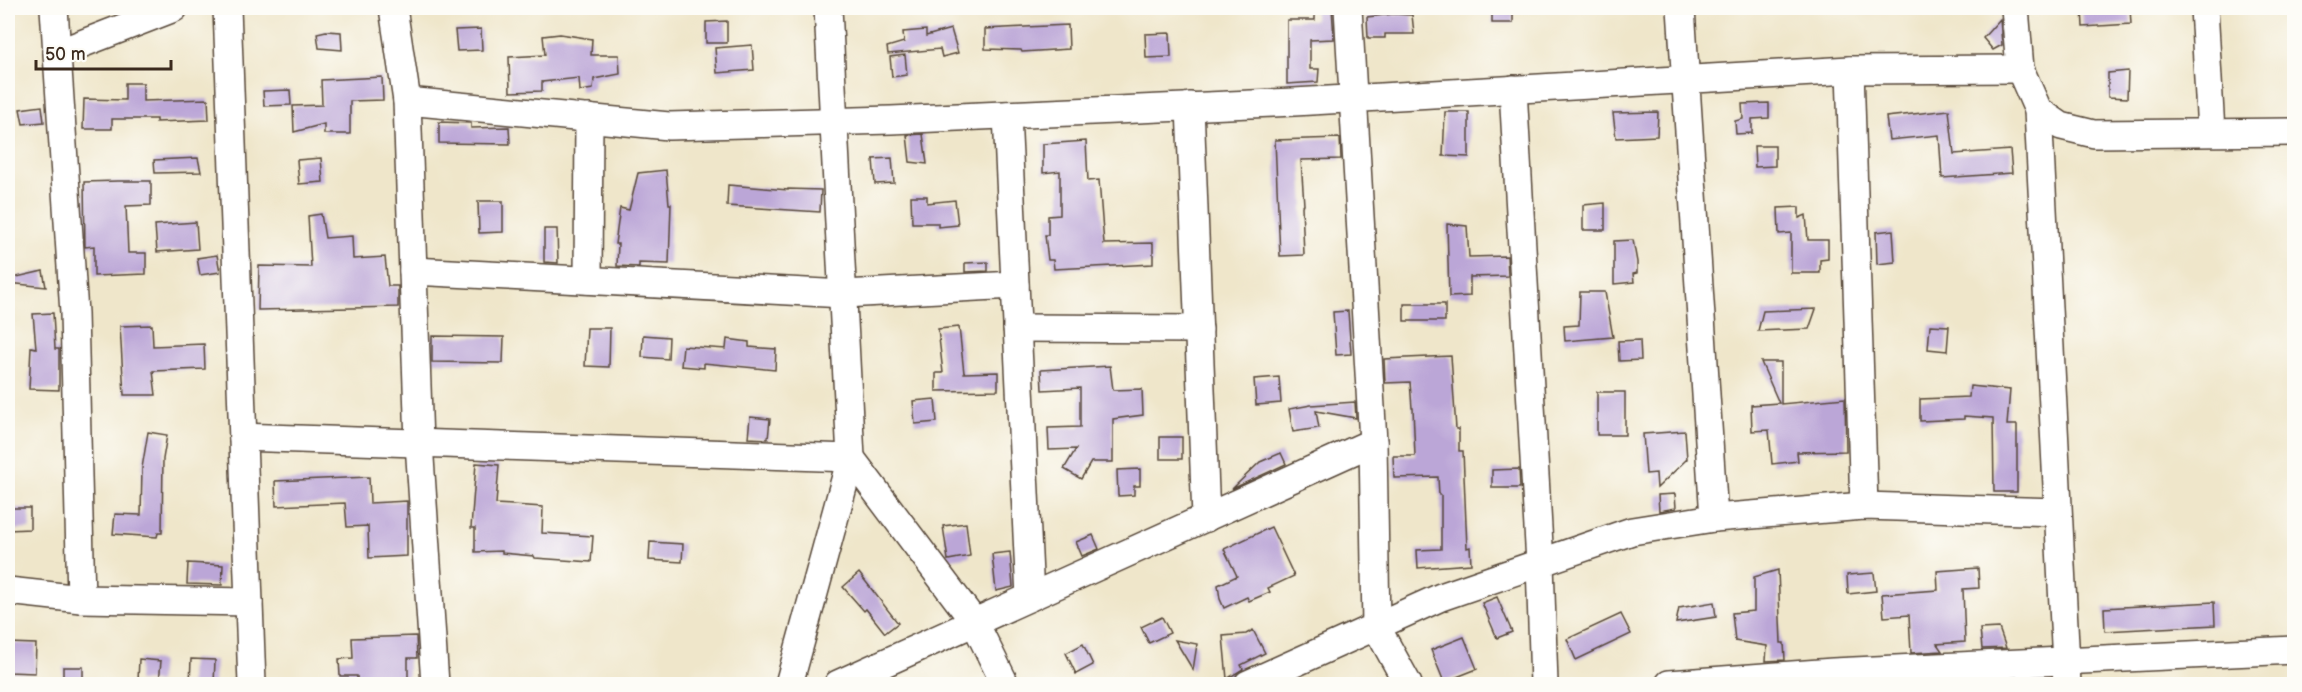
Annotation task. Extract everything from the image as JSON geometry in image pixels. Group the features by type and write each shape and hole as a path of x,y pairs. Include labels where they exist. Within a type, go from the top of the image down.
{"street":[{"path":"54,8 74,313 81,599"},
{"path":"58,54 174,8"},
{"path":"227,8 252,684"},
{"path":"393,8 407,101 419,443 435,684"},
{"path":"789,684 851,458 836,122 828,8"},
{"path":"1348,8 1373,442 1376,627 1408,684"},
{"path":"1681,8 1714,518"},
{"path":"2015,8 2020,69 2038,110 2067,673"},
{"path":"2204,8 2211,132"},
{"path":"407,101 669,126 1008,115 1850,70 2020,69"},
{"path":"1850,70 1864,506"},
{"path":"1513,89 1540,563 1544,684"},
{"path":"1190,106 1206,518"},
{"path":"2038,110 2061,126 2094,134 2295,132"},
{"path":"1008,115 1030,597"},
{"path":"588,280 589,118"},
{"path":"413,271 844,294 1015,285"},
{"path":"1017,328 1199,329"},
{"path":"243,437 851,458"},
{"path":"838,684 1373,442"},
{"path":"851,458 975,623 1005,684"},
{"path":"1248,684 1441,597 1632,531 1714,518 1864,506 2057,513"},
{"path":"8,591 81,599 249,602"},
{"path":"1670,684 1833,672 2067,673 2295,650"}],"building":[{"path":"1315,8 1332,8 1334,39 1310,40 1310,69 1319,69 1318,82 1287,84 1287,20 1315,20"},
{"path":"1492,8 1513,8 1513,23 1492,23"},
{"path":"2082,8 2130,8 2131,24 2083,27"},
{"path":"1393,14 1412,15 1414,34 1385,34 1385,38 1368,38 1367,17"},
{"path":"2000,19 2002,45 1993,50 1983,38"},
{"path":"727,21 727,43 706,43 706,22"},
{"path":"1068,25 1069,49 1022,52 1021,50 985,49 985,29"},
{"path":"481,29 482,50 457,51 455,30"},
{"path":"951,29 958,53 942,57 940,49 888,54 887,47 904,42 903,32 926,30 926,36"},
{"path":"341,32 342,50 319,48 317,33"},
{"path":"1170,33 1171,57 1146,58 1145,34"},
{"path":"560,34 592,39 591,55 619,55 620,74 594,79 593,89 580,91 579,78 542,82 542,91 510,92 509,57 545,55 543,36"},
{"path":"752,45 754,70 717,73 715,48"},
{"path":"905,55 907,75 892,77 890,57"},
{"path":"2128,71 2127,98 2108,97 2108,73"},
{"path":"382,77 383,100 350,101 350,134 324,134 324,124 294,132 293,106 322,105 321,80"},
{"path":"125,83 143,83 143,101 208,99 209,120 156,122 156,119 112,119 112,129 83,129 84,99 125,100"},
{"path":"290,90 291,105 264,106 263,91"},
{"path":"1769,103 1769,118 1752,119 1752,133 1736,134 1735,121 1743,119 1742,104"},
{"path":"42,106 44,122 23,124 20,109"},
{"path":"1949,110 1954,154 2010,150 2012,173 1942,178 1939,135 1889,140 1886,117"},
{"path":"1445,112 1469,112 1469,157 1443,156"},
{"path":"1658,112 1657,136 1616,138 1613,113"},
{"path":"439,122 471,123 471,128 509,127 510,144 439,143"},
{"path":"923,134 927,164 910,162 907,135"},
{"path":"1340,138 1341,159 1301,160 1304,255 1280,256 1275,140"},
{"path":"1086,141 1088,181 1099,180 1104,244 1153,243 1153,264 1054,269 1053,260 1048,260 1045,235 1048,235 1048,216 1060,215 1060,171 1043,173 1043,144"},
{"path":"1754,146 1775,146 1775,166 1755,167"},
{"path":"198,158 201,172 155,173 154,160"},
{"path":"321,158 323,182 299,184 297,160"},
{"path":"892,158 894,183 875,184 873,159"},
{"path":"666,170 669,204 671,204 669,264 639,263 639,267 617,266 618,244 615,244 620,208 629,210 638,173"},
{"path":"151,181 151,205 126,206 128,253 146,253 146,274 94,276 94,246 85,247 84,182"},
{"path":"728,185 821,190 820,212 727,206"},
{"path":"911,196 927,196 927,203 955,200 958,225 938,227 938,223 912,223"},
{"path":"478,201 503,201 503,232 479,233"},
{"path":"1605,203 1605,230 1583,230 1583,205"},
{"path":"1799,207 1799,218 1806,215 1808,240 1828,240 1828,259 1820,260 1820,273 1791,273 1791,233 1779,234 1778,208"},
{"path":"321,214 325,238 352,236 353,259 385,257 388,286 398,286 398,307 258,310 259,266 311,267 308,216"},
{"path":"196,222 198,249 157,252 155,225"},
{"path":"1447,224 1467,226 1469,257 1507,256 1508,276 1470,277 1470,296 1449,297"},
{"path":"544,229 557,229 558,263 544,262"},
{"path":"1893,230 1895,262 1877,264 1876,232"},
{"path":"1633,240 1637,262 1637,273 1633,274 1634,282 1614,284 1614,241"},
{"path":"217,255 220,272 200,275 197,258"},
{"path":"988,262 988,271 965,272 965,263"},
{"path":"43,271 46,287 8,283 8,279"},
{"path":"1580,292 1605,292 1613,337 1565,341 1564,326 1579,325"},
{"path":"1404,304 1445,304 1445,321 1404,321"},
{"path":"1816,309 1809,329 1758,331 1763,311"},
{"path":"1348,311 1351,354 1336,355 1333,312"},
{"path":"53,313 55,349 59,349 59,390 29,389 31,347 36,348 33,314"},
{"path":"152,325 153,346 204,344 205,369 153,371 156,395 124,395 120,326"},
{"path":"1930,325 1949,326 1947,351 1928,349"},
{"path":"959,327 964,373 998,372 998,390 936,391 936,373 943,373 938,329"},
{"path":"587,328 610,328 609,367 585,366"},
{"path":"643,335 669,337 668,359 642,357"},
{"path":"432,336 504,337 503,363 432,362"},
{"path":"727,339 749,342 749,347 776,349 775,370 704,363 704,368 681,366 683,346 726,349"},
{"path":"1640,340 1641,360 1619,361 1618,341"},
{"path":"1451,356 1456,429 1459,429 1459,451 1463,451 1467,548 1470,547 1471,564 1418,568 1417,550 1441,549 1441,495 1439,495 1438,477 1394,478 1393,456 1415,456 1413,408 1410,382 1385,383 1384,359"},
{"path":"1761,362 1781,362 1781,404 1845,398 1846,451 1797,452 1798,461 1772,464 1769,430 1752,431 1751,405 1779,403"},
{"path":"1110,366 1113,390 1142,389 1143,415 1113,419 1113,462 1091,462 1081,479 1064,469 1076,449 1049,450 1048,428 1080,427 1080,388 1042,390 1041,370"},
{"path":"1279,377 1281,403 1256,405 1254,379"},
{"path":"1970,386 2010,390 2007,425 2017,425 2017,492 1994,492 1993,418 1964,416 1964,419 1920,421 1920,399 1969,397"},
{"path":"1597,392 1625,392 1625,435 1597,435"},
{"path":"935,399 937,422 915,424 913,401"},
{"path":"1355,402 1356,418 1316,411 1319,428 1293,432 1289,409"},
{"path":"750,417 770,419 768,439 748,438"},
{"path":"1685,431 1687,459 1657,488 1656,473 1646,474 1643,434"},
{"path":"148,432 167,435 163,459 162,533 158,533 157,537 113,534 115,514 141,515 142,468"},
{"path":"1160,437 1182,437 1182,459 1160,459"},
{"path":"1281,453 1286,464 1232,489 1260,462"},
{"path":"476,463 499,465 496,504 543,507 542,533 593,536 591,562 535,558 534,556 502,553 502,551 475,552 475,528 471,528"},
{"path":"1140,469 1140,486 1134,486 1134,495 1118,496 1117,470"},
{"path":"1519,469 1520,488 1492,488 1492,470"},
{"path":"369,477 370,503 407,501 407,556 369,558 368,526 347,527 345,503 276,506 275,481"},
{"path":"1675,494 1676,508 1659,511 1658,495"},
{"path":"8,508 30,508 30,529 8,530"},
{"path":"966,523 970,556 948,560 943,526"},
{"path":"1271,527 1294,576 1268,588 1270,592 1249,601 1247,597 1224,608 1218,585 1237,576 1224,549"},
{"path":"1093,535 1099,549 1082,556 1076,542"},
{"path":"650,542 683,544 682,562 649,560"},
{"path":"1010,552 1013,587 996,591 992,554"},
{"path":"188,563 223,565 222,585 187,584"},
{"path":"1978,568 1979,588 1963,589 1965,642 1937,644 1942,651 1911,653 1909,615 1884,617 1882,594 1938,590 1937,571"},
{"path":"1778,570 1781,643 1784,643 1785,660 1766,661 1767,646 1735,641 1732,613 1754,611 1754,577"},
{"path":"859,573 898,623 885,633 866,609 864,611 843,587"},
{"path":"1874,573 1876,591 1848,594 1847,575"},
{"path":"1497,597 1512,632 1497,638 1482,603"},
{"path":"1714,602 1716,617 1676,623 1679,608"},
{"path":"2214,602 2215,625 2105,631 2104,608"},
{"path":"1621,614 1631,634 1576,660 1567,639"},
{"path":"1162,617 1170,633 1149,643 1141,627"},
{"path":"1999,628 2006,648 1982,649 1980,629"},
{"path":"1253,630 1265,653 1241,665 1243,669 1227,679 1223,636 1246,634"},
{"path":"416,636 417,658 408,658 408,684 357,684 357,676 340,676 339,659 353,658 352,638"},
{"path":"1464,637 1477,669 1444,682 1431,650"},
{"path":"1175,640 1197,644 1193,670"},
{"path":"8,643 36,644 35,673 8,672"},
{"path":"1083,644 1093,665 1076,674 1066,653"},
{"path":"139,659 161,661 159,682 138,681"},
{"path":"191,659 215,660 214,684 190,684"},
{"path":"63,667 83,667 83,684 63,684"}]}
